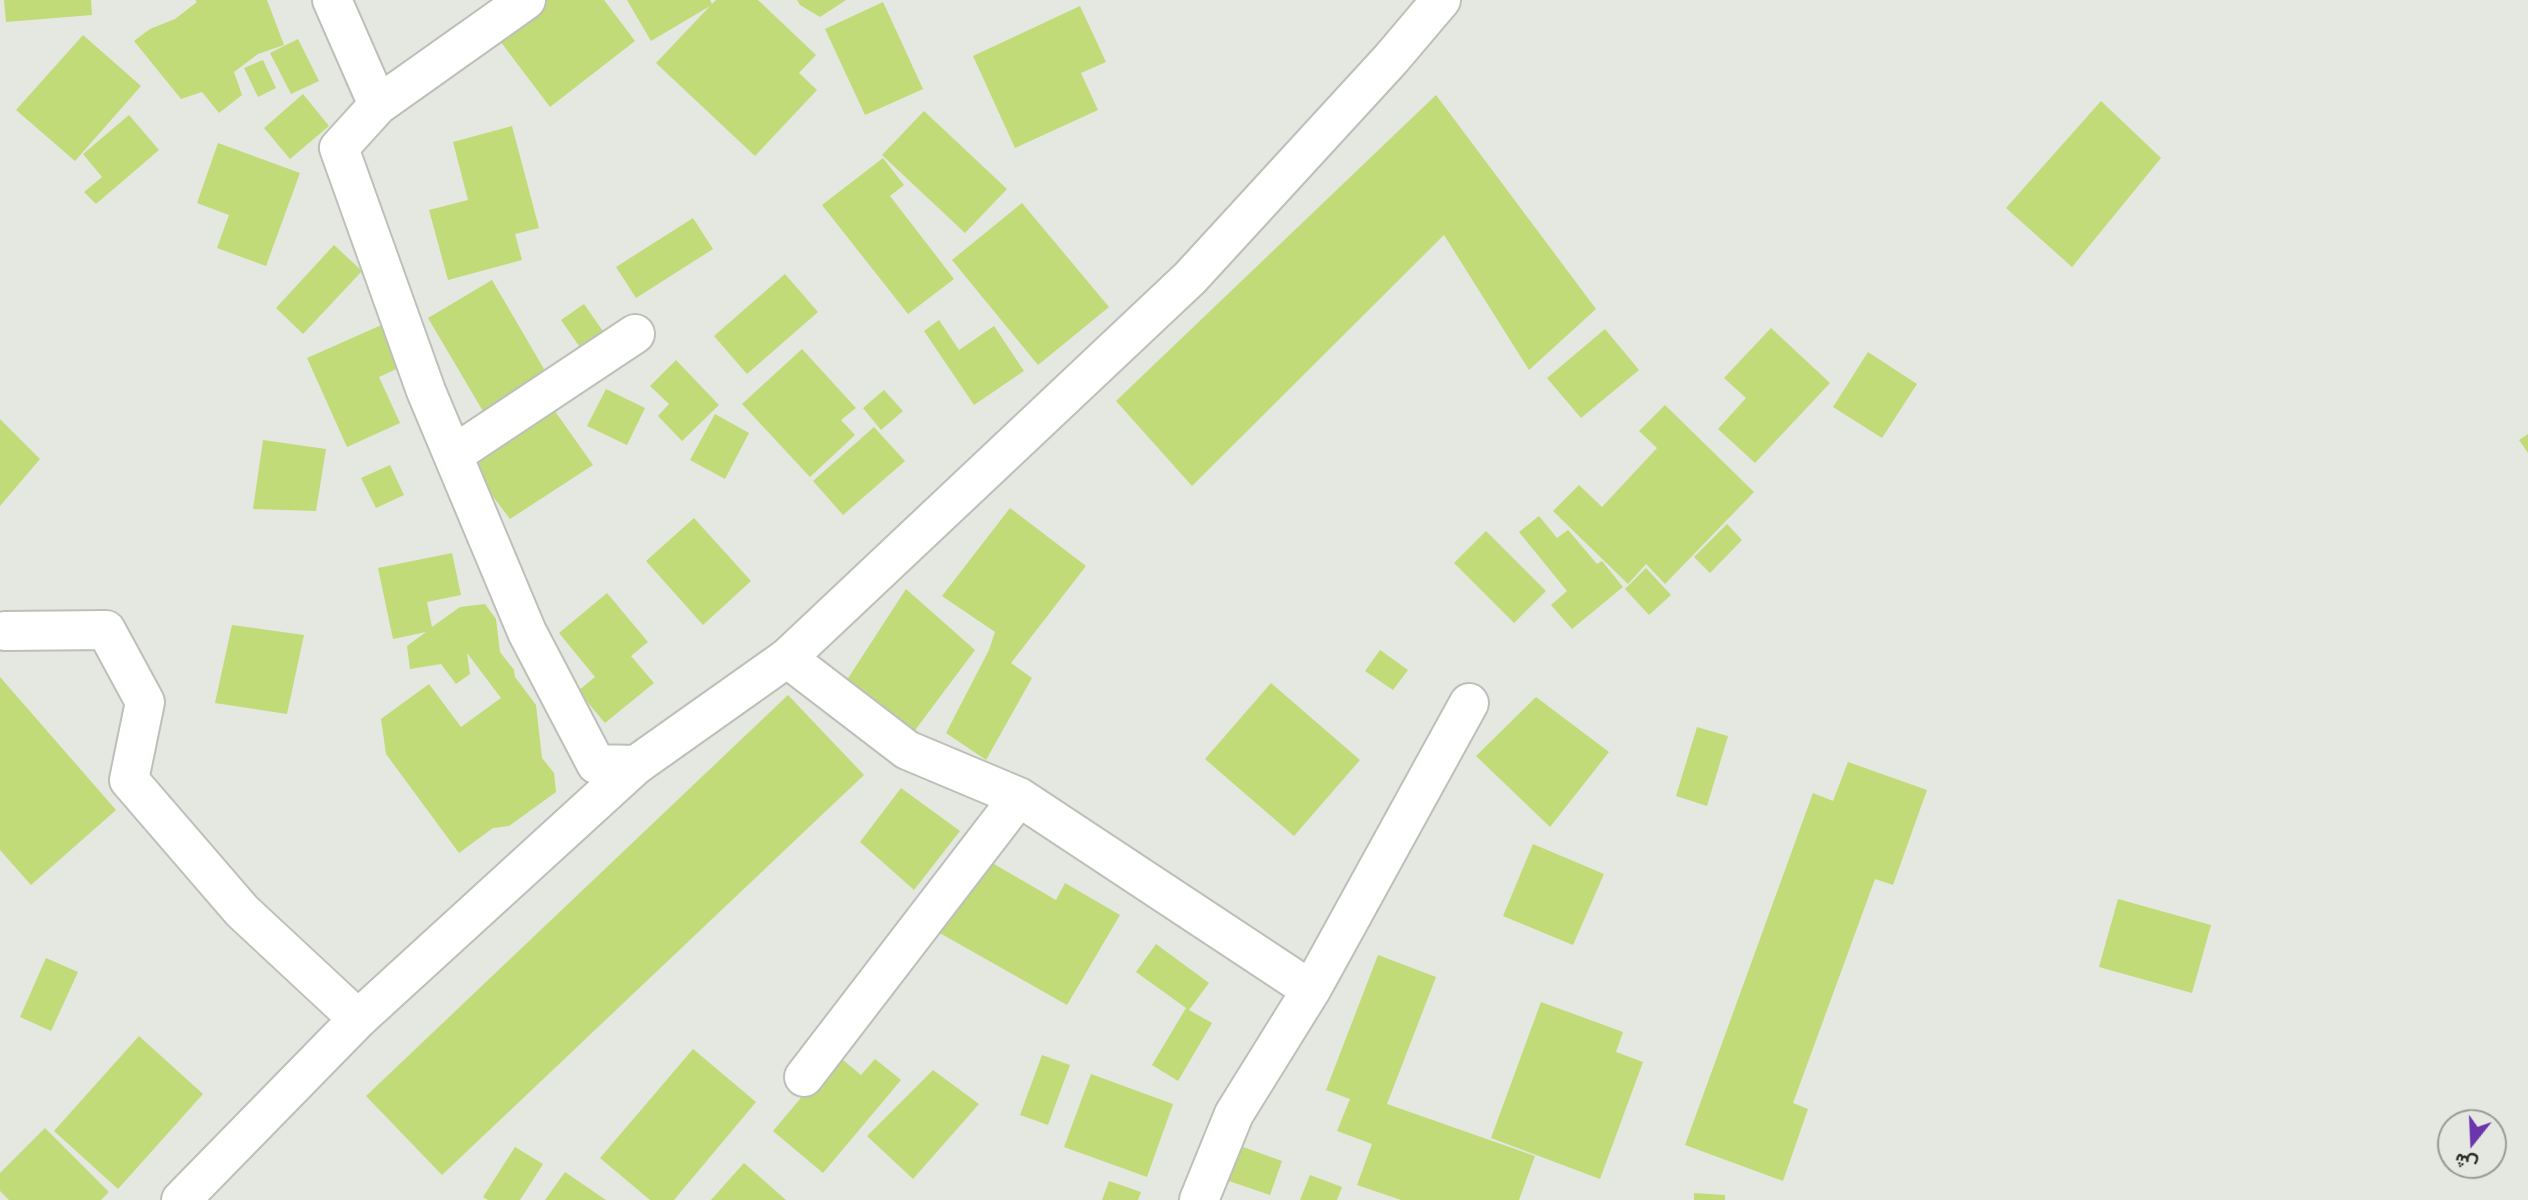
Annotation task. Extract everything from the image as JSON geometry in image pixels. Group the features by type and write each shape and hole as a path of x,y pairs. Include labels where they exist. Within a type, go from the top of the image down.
{"street":[{"path":"332,0 378,105"},
{"path":"526,0 378,105 339,148 426,391 527,632 596,764 636,765"},
{"path":"181,1200 358,1019 636,765 787,658 1190,278 1391,59 1441,0"},
{"path":"453,455 635,334"},
{"path":"5,631 106,630 145,702 129,780 243,911 358,1019"},
{"path":"787,658 907,750 1019,797 1311,990"},
{"path":"1199,1200 1234,1114 1311,990 1469,704"},
{"path":"804,1077 1019,797"}],"building":[{"path":"4,0 91,0 92,15 6,22"},
{"path":"195,0 267,0 284,45 258,54 234,72 242,95 219,113 202,92 181,99 134,41 150,29 175,19 197,2"},
{"path":"545,0 604,0 635,41 550,107 497,37"},
{"path":"627,0 710,0 712,4 716,0 758,0 816,55 799,73 817,90 755,156 656,63 710,6 651,41"},
{"path":"797,0 846,0 820,17 800,5"},
{"path":"883,2 923,89 865,115 825,29"},
{"path":"1080,6 1106,62 1081,73 1098,110 1015,148 973,56"},
{"path":"83,35 141,86 75,161 16,110"},
{"path":"298,39 319,81 291,94 270,53"},
{"path":"263,60 276,88 258,97 244,68"},
{"path":"303,94 329,126 290,159 264,128"},
{"path":"1436,95 1596,309 1529,370 1444,235 1192,486 1116,401"},
{"path":"2101,101 2161,158 2072,267 2006,208"},
{"path":"924,111 1007,189 965,233 882,155"},
{"path":"129,115 159,150 96,204 84,192 102,177 83,154"},
{"path":"512,126 539,228 515,234 522,260 448,280 429,210 468,200 453,142"},
{"path":"218,143 300,173 266,266 217,248 229,215 197,203"},
{"path":"883,158 904,185 890,196 954,279 908,314 822,205"},
{"path":"1022,203 1109,307 1038,365 952,260"},
{"path":"693,218 713,249 636,298 616,267"},
{"path":"334,245 362,271 303,334 276,308"},
{"path":"785,274 818,312 747,374 714,336"},
{"path":"492,280 551,381 487,418 428,318"},
{"path":"584,304 609,340 586,356 561,320"},
{"path":"395,319 414,361 379,377 400,423 347,447 307,358"},
{"path":"939,320 959,350 994,326 1024,371 974,405 924,331"},
{"path":"1771,328 1830,383 1755,463 1718,429 1746,398 1724,378"},
{"path":"1605,329 1639,370 1581,418 1547,378"},
{"path":"802,349 856,408 841,420 855,435 810,477 742,404"},
{"path":"1868,352 1917,384 1882,438 1833,407"},
{"path":"676,360 719,405 682,441 658,416 669,404 650,386"},
{"path":"606,389 645,408 627,445 587,426"},
{"path":"884,390 903,411 881,430 863,408"},
{"path":"1665,405 1754,492 1665,584 1646,564 1628,584 1553,511 1579,485 1602,507 1657,448 1639,431"},
{"path":"552,407 593,465 510,519 469,465"},
{"path":"715,414 749,433 725,479 690,460"},
{"path":"0,419 40,459 0,506"},
{"path":"874,427 905,461 843,515 813,481"},
{"path":"2528,434 2528,453 2519,440"},
{"path":"263,440 326,449 316,511 253,509"},
{"path":"390,465 404,495 376,508 361,478"},
{"path":"1010,508 1086,566 1011,663 1032,678 986,760 946,733 989,650 995,632 942,596"},
{"path":"1539,516 1557,538 1568,530 1597,564 1602,561 1623,587 1572,629 1551,605 1567,591 1519,532"},
{"path":"694,518 751,581 703,625 646,561"},
{"path":"1727,524 1742,540 1710,573 1694,557"},
{"path":"1486,531 1546,591 1514,623 1454,563"},
{"path":"452,553 461,595 427,602 432,627 460,607 485,604 496,619 500,652 536,705 542,758 554,773 556,792 509,826 493,828 459,853 386,754 381,719 429,684 461,727 501,698 467,653 470,674 456,684 441,664 410,669 407,646 426,632 393,639 378,568"},
{"path":"1646,568 1671,595 1649,615 1625,589"},
{"path":"906,589 975,650 907,741 843,686"},
{"path":"607,593 648,642 631,656 654,683 605,723 578,691 595,677 559,633"},
{"path":"232,625 304,635 287,714 215,703"},
{"path":"1380,650 1408,670 1393,690 1365,671"},
{"path":"0,677 116,810 31,885 0,850"},
{"path":"1271,683 1360,760 1294,836 1205,759"},
{"path":"788,695 864,775 442,1175 366,1096"},
{"path":"1536,697 1609,752 1550,827 1476,756"},
{"path":"1697,727 1728,736 1707,806 1676,796"},
{"path":"1848,762 1927,790 1893,885 1875,879 1793,1103 1808,1109 1783,1181 1685,1145 1813,793 1833,801"},
{"path":"901,788 960,831 914,890 860,842"},
{"path":"1533,844 1604,874 1573,945 1503,916"},
{"path":"982,857 1056,900 1065,883 1120,915 1067,1005 938,932"},
{"path":"2118,899 2211,925 2192,993 2099,967"},
{"path":"1156,944 1209,983 1189,1010 1212,1023 1178,1081 1152,1065 1186,1008 1136,972"},
{"path":"1378,955 1436,977 1387,1104 1535,1156 1519,1200 1401,1200 1357,1185 1372,1144 1337,1131 1350,1099 1326,1090"},
{"path":"46,958 78,972 51,1031 20,1017"},
{"path":"1541,1002 1623,1032 1616,1052 1643,1062 1600,1179 1491,1138"},
{"path":"139,1036 203,1094 118,1189 54,1131"},
{"path":"693,1049 756,1102 674,1200 650,1200 600,1158"},
{"path":"837,1055 861,1075 875,1059 901,1080 823,1173 773,1131"},
{"path":"1042,1055 1070,1065 1048,1125 1020,1115"},
{"path":"933,1070 979,1104 913,1179 867,1136"},
{"path":"1091,1074 1173,1104 1147,1177 1064,1147"},
{"path":"45,1128 109,1192 101,1200 9,1200 0,1191 0,1173"},
{"path":"1232,1143 1282,1161 1270,1195 1220,1178"},
{"path":"515,1147 543,1164 520,1200 488,1200 483,1197"},
{"path":"744,1163 786,1200 711,1200"},
{"path":"565,1172 606,1200 545,1200"},
{"path":"1310,1175 1342,1187 1337,1200 1300,1200"},
{"path":"1109,1181 1141,1192 1138,1200 1102,1200"},
{"path":"1694,1193 1725,1195 1725,1200 1694,1200"}]}
